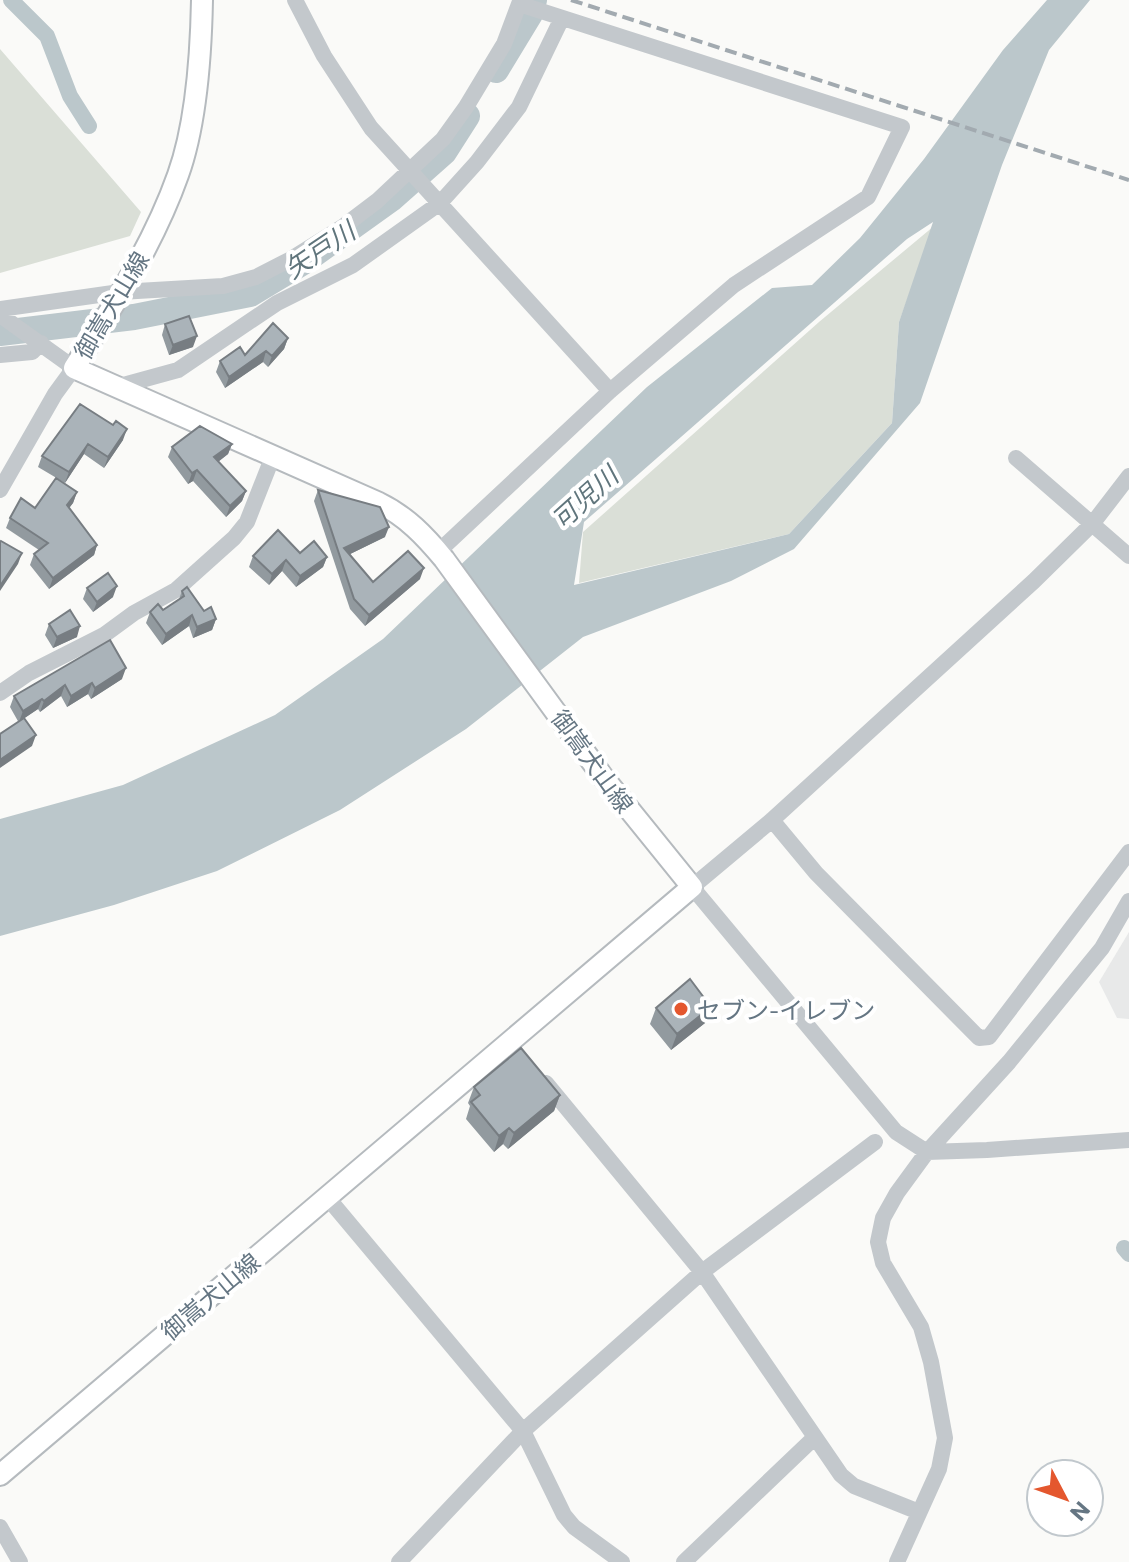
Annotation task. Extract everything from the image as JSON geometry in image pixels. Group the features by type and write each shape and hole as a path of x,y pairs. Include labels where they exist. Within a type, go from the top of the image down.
{"main road":[{"name":"御嵩犬山線","path":"0,1475 692,887 603,777 419,530 395,511 74,368 148,245 179,173 192,111 202,32 202,0"}],"street":[{"path":"295,0 359,112 610,391"},
{"path":"0,312 120,292 223,286 256,277 291,259 377,201 443,139 504,44 519,4 902,127 868,197 734,285 610,391 441,556"},
{"path":"116,387 143,377 178,370 277,303 353,265 438,200 477,162 519,107 561,20"},
{"path":"0,312 74,368 55,394 0,490"},
{"path":"0,355 32,352 41,343"},
{"path":"0,693 29,673 104,635 134,613 176,590 234,538 247,522 273,456"},
{"path":"1016,458 1129,556"},
{"path":"1129,476 1093,523 1034,581 772,820 692,887 896,1132 927,1152 1129,1140"},
{"path":"772,820 816,873 979,1038 989,1037 1129,852"},
{"path":"897,1562 939,1469 945,1438 921,1327 883,1263 878,1242 883,1218 927,1152 1009,1062 1102,948 1129,901"},
{"path":"512,1042 702,1272 841,1475 854,1486 919,1512"},
{"path":"399,1562 523,1431 702,1272 875,1142"},
{"path":"327,1197 523,1431 564,1515 613,1560"},
{"path":"684,1562 814,1438"},
{"path":"0,1527 20,1562"}],"shaded area":[{"path":"0,49 141,212 130,236 0,273"},
{"path":"934,226 899,322 892,423 789,534 579,583 583,532 819,322"},
{"path":"1129,932 1129,1019 1117,1018 1099,982"}],"water":[{"name":"可児川","path":"1047,0 1090,0 1049,50 1002,165 920,403 794,549 731,581 583,637 466,729 340,810 217,871 114,905 0,936 0,819 123,785 275,715 383,639 647,387 772,288 812,285 860,238 924,159 1003,50","holes":["933,222 899,322 892,423 789,534 574,585 584,522 907,239"]}],"building":[{"path":"189,316 197,336 173,345 165,324"},
{"path":"273,323 288,338 272,356 266,351 229,377 220,361 240,347 245,355"},
{"path":"80,404 113,425 116,421 127,429 108,457 88,444 69,472 42,456"},
{"path":"200,426 232,444 214,457 246,491 230,506 197,470 192,473 172,447"},
{"path":"56,478 77,492 67,505 97,545 53,578 34,554 48,543 10,518 21,498 35,508"},
{"path":"318,490 380,507 389,527 344,548 373,582 408,551 424,568 369,615 354,599"},
{"path":"278,530 300,553 314,541 327,557 300,576 286,560 272,574 253,556"},
{"path":"0,542 22,553 0,586"},
{"path":"108,573 117,586 97,602 87,588"},
{"path":"187,587 204,611 211,607 216,619 197,627 192,615 166,634 150,612 158,604 163,610 184,596 182,591"},
{"path":"70,610 80,626 57,637 49,624"},
{"path":"110,640 126,668 95,688 92,683 71,696 65,685 44,701 42,699 23,711 14,696"},
{"path":"24,718 36,735 0,760 0,734"},
{"path":"690,979 711,1007 677,1034 656,1008"},
{"path":"521,1048 560,1095 514,1133 509,1128 499,1136 471,1102 480,1095 474,1087"}],"waterway":[{"path":"11,0 47,36 70,96 89,126"},
{"name":"矢戸川","path":"496,70 530,14 534,0"},
{"name":"矢戸川","path":"0,333 134,317 250,294 303,262 391,199 444,152 467,116"},
{"path":"1124,1248 1129,1254"}],"railway":[{"path":"571,0 1129,180"}],"place":[{"name":"セブン-イレブン","path":"681,1009"}]}
